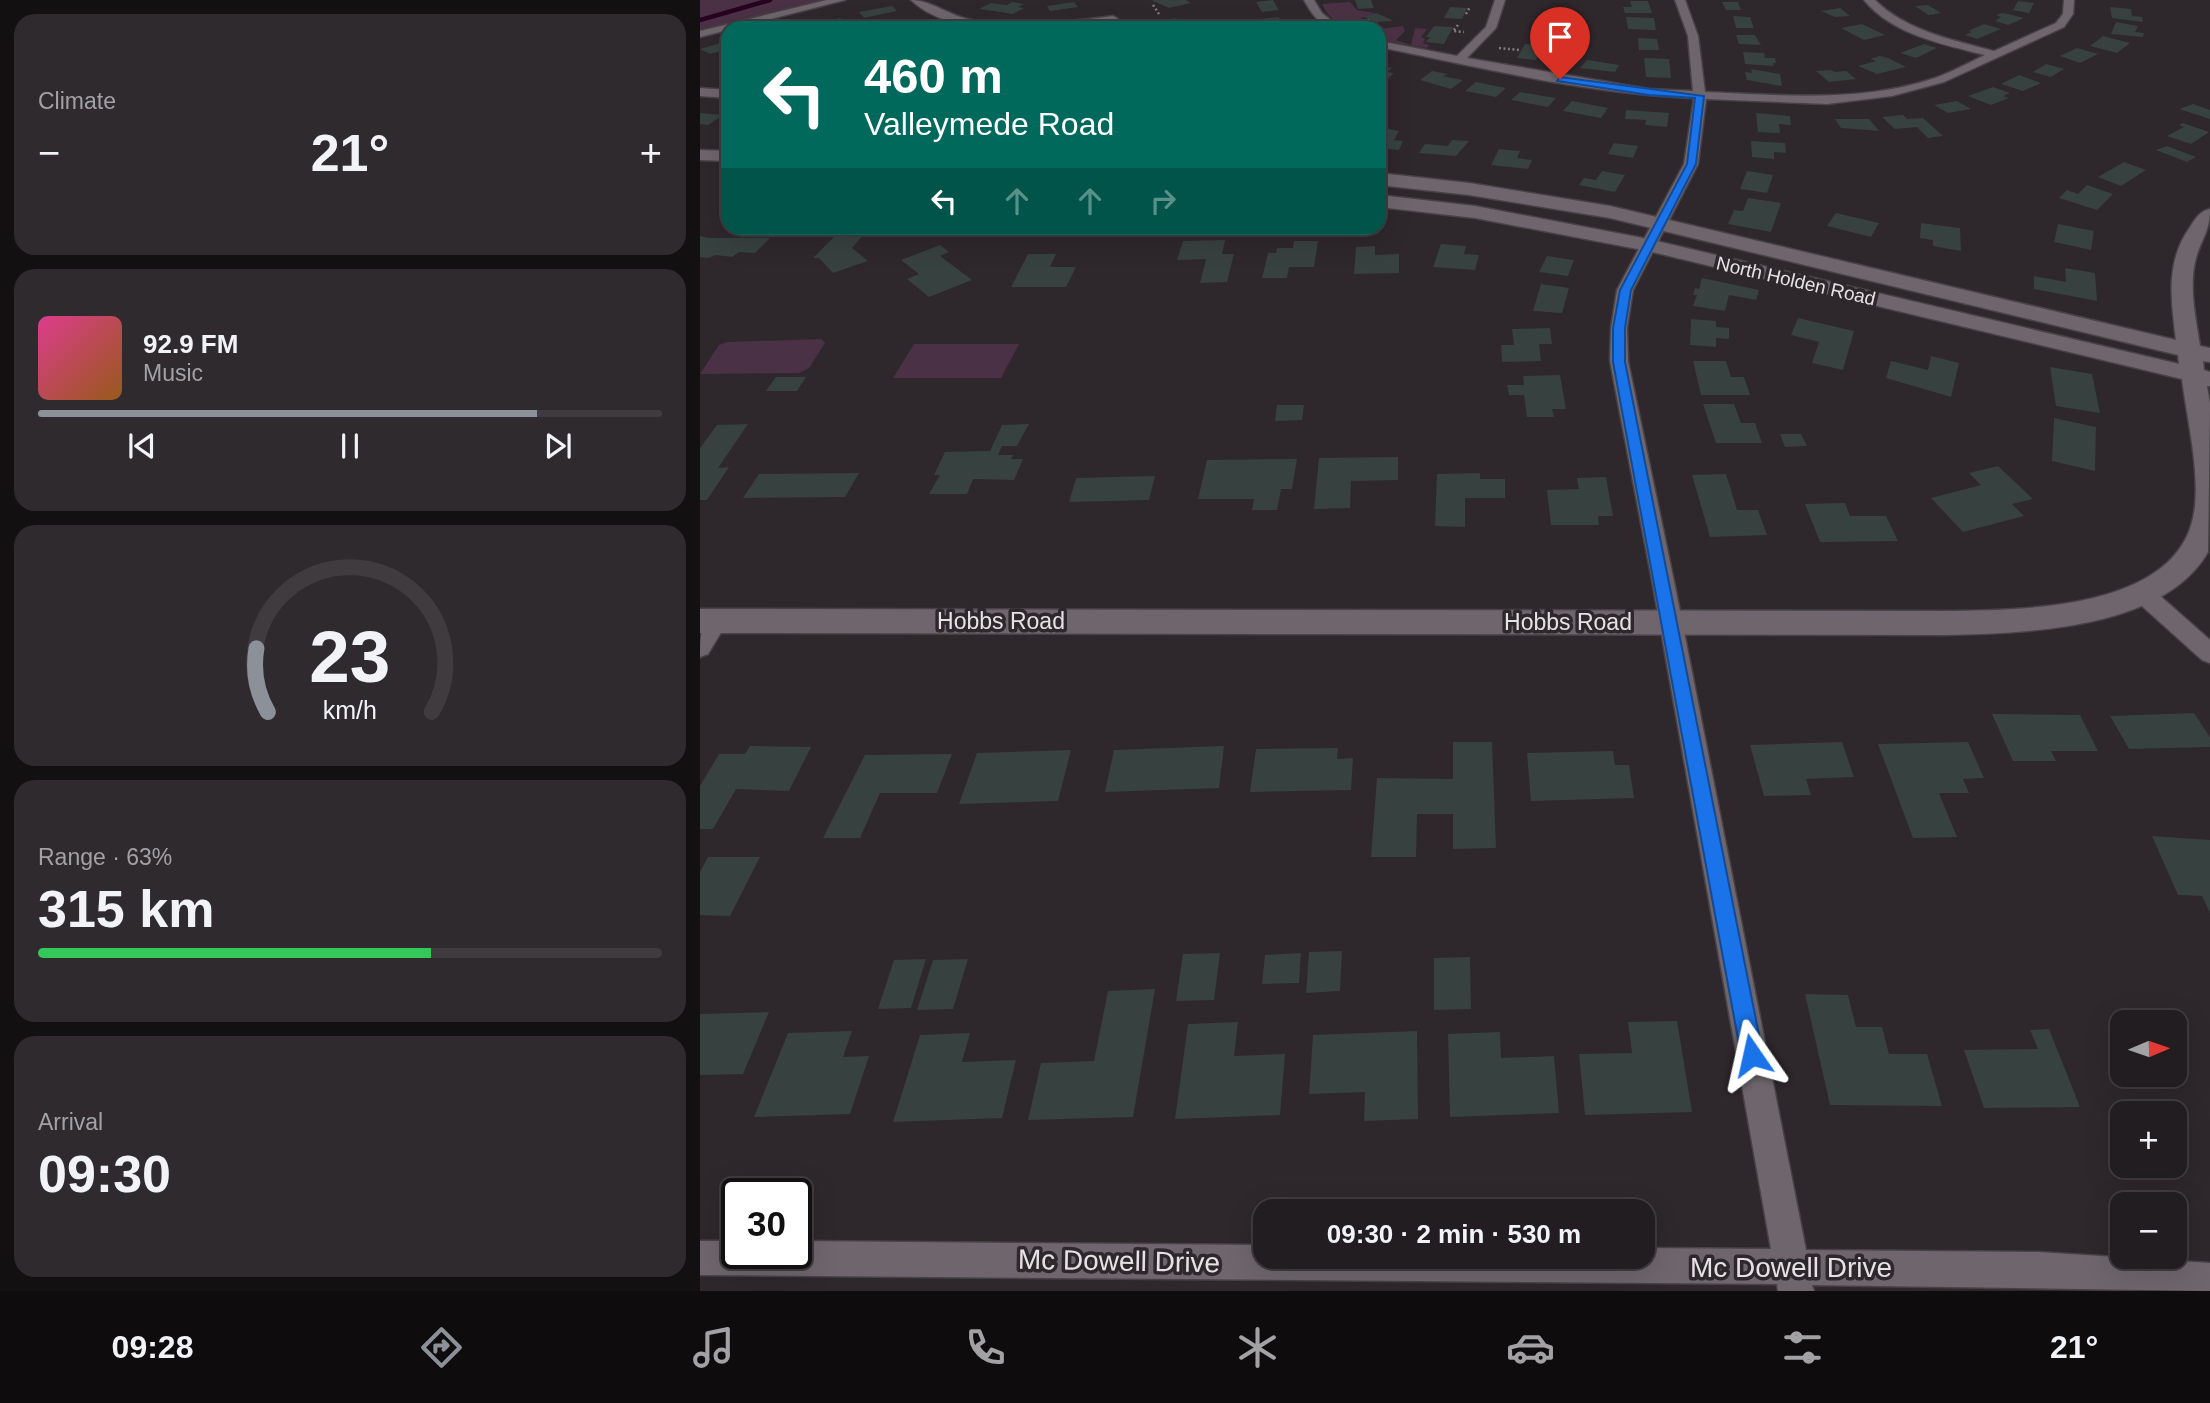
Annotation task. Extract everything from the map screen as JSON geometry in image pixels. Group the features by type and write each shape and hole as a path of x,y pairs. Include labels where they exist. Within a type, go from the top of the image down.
{"main road":[{"path":"700,155 721,156"},
{"name":"North Holden Road","path":"1386,180 1469,189 1610,212 2201,365"},
{"name":"North Holden Road","path":"1386,202 1475,212 1648,245 2201,365"},
{"name":"Hobbs Road","path":"709,621 2011,622 2043,620 2101,608 2141,592 2182,565 2198,546 2207,519 2208,484 2201,365 2181,281 2191,241 2210,215"}],"street":[{"path":"754,21 840,0"},
{"path":"916,0 937,14 958,21"},
{"path":"1309,0 1318,15 1326,21"},
{"path":"1459,60 1491,28 1500,0"},
{"path":"1680,0 1693,36 1700,96 1691,164 1625,290 1619,328 1619,362 1671,622 1794,1279"},
{"path":"1869,0 1878,10 1908,27 1996,55"},
{"path":"1386,45 1614,88 1700,96 1827,100 1920,86 1964,71 2060,25 2068,14 2068,0"},
{"path":"1094,21 1113,19"},
{"path":"700,34 721,29"},
{"path":"700,92 721,94"},
{"path":"2141,592 2210,654"},
{"path":"700,648 709,621"},
{"name":"Mc Dowell Drive","path":"700,1258 1794,1279 2038,1269 2210,1281"}],"path":[{"path":"1153,5 1159,14"},
{"path":"1466,14 1470,7"}],"shaded area":[{"path":"700,0 822,0 737,21 721,21 721,25 700,30"},
{"path":"1350,2 1357,10 1375,13 1361,18 1361,21 1336,21 1322,4"},
{"path":"1403,26 1405,31 1396,40 1411,45 1415,28 1427,29 1421,37 1425,39 1423,43 1429,45 1427,48 1386,41 1386,28"},
{"path":"822,339 825,343 809,368 800,373 700,374 719,345 728,342"},
{"path":"914,344 1019,344 1001,378 893,378"}],"building":[{"path":"1151,0 1186,0 1191,3 1169,8"},
{"path":"1273,0 1279,10 1262,12 1256,2"},
{"path":"1355,0 1371,0 1374,8 1358,9"},
{"path":"1630,1 1648,1 1652,13 1625,13 1623,7 1632,7"},
{"path":"2018,1 2034,3 2029,13 2013,10"},
{"path":"1012,2 1024,4 1018,7 1024,8 1013,14 979,9 991,3 1007,5"},
{"path":"1074,2 1078,7 1050,11 1047,6"},
{"path":"1722,2 1738,2 1741,10 1726,10"},
{"path":"1928,5 1941,13 1928,15 1915,6"},
{"path":"892,6 897,11 864,18 859,12"},
{"path":"1450,7 1467,8 1462,19 1444,18"},
{"path":"2110,7 2131,9 2132,16 2142,17 2143,22 2112,18"},
{"path":"1840,8 1850,16 1835,17 1821,11"},
{"path":"1544,11 1561,12 1559,22 1541,21"},
{"path":"1376,13 1393,21 1373,21 1363,17"},
{"path":"2002,13 2024,18 2008,25 1995,21 2001,17 1996,15"},
{"path":"1733,16 1750,17 1754,28 1736,28"},
{"path":"1279,17 1280,21 1262,21 1261,19"},
{"path":"1626,17 1654,18 1656,30 1628,29"},
{"path":"2116,22 2138,26 2135,32 2144,33 2143,37 2111,34"},
{"path":"1862,24 1885,35 1864,40 1841,28"},
{"path":"1984,24 2001,29 1977,39 1965,35 1972,32 1968,31"},
{"path":"1434,26 1453,27 1444,44 1426,42 1430,37 1426,37"},
{"path":"1539,26 1555,27 1553,34 1559,34 1556,41 1532,39"},
{"path":"1736,35 1755,35 1761,45 1739,44"},
{"path":"2103,36 2130,43 2117,53 2090,46"},
{"path":"1638,38 1657,39 1659,50 1639,50"},
{"path":"721,43 721,51 710,54 700,49"},
{"path":"1525,44 1552,46 1548,53 1540,52 1536,60 1517,58"},
{"path":"1924,44 1937,48 1916,58 1900,53"},
{"path":"2077,48 2098,54 2080,63 2060,56"},
{"path":"1743,52 1764,53 1765,58 1775,58 1776,63 1773,63 1774,66 1745,64"},
{"path":"1880,56 1906,67 1877,74 1858,66 1876,61 1870,59"},
{"path":"1644,58 1669,59 1671,78 1646,77"},
{"path":"1587,60 1619,65 1615,72 1580,68"},
{"path":"2046,64 2064,69 2051,77 2033,72"},
{"path":"1386,67 1392,68 1387,72 1394,73 1386,80"},
{"path":"1751,69 1780,74 1782,86 1747,80 1745,72 1752,73"},
{"path":"1432,71 1463,80 1451,89 1420,80"},
{"path":"1816,71 1846,71 1856,79 1829,82"},
{"path":"2019,75 2041,83 2023,91 2001,84"},
{"path":"1476,82 1506,88 1496,97 1465,91"},
{"path":"1993,87 2010,93 2003,96 2009,98 1991,105 1968,96"},
{"path":"1520,92 1556,98 1548,107 1511,100"},
{"path":"1572,101 1608,108 1601,118 1563,111"},
{"path":"1957,101 1971,109 1948,113 1934,105"},
{"path":"2193,104 2210,110 2210,119 2179,109"},
{"path":"1626,110 1669,113 1667,127 1645,125 1646,120 1625,119"},
{"path":"700,113 721,115 708,125 700,124"},
{"path":"1756,113 1790,116 1791,125 1779,124 1780,133 1758,132"},
{"path":"1903,115 1907,119 1923,118 1943,136 1928,138 1917,127 1895,129 1882,117"},
{"path":"1835,119 1869,119 1879,131 1841,128"},
{"path":"2183,123 2209,132 2191,144 2167,136 2184,127 2179,125"},
{"path":"1386,128 1399,131 1394,140 1403,141 1399,150 1386,149"},
{"path":"1452,140 1469,141 1456,156 1419,153 1425,144 1448,146"},
{"path":"1751,141 1785,143 1786,153 1774,152 1774,159 1752,157"},
{"path":"1614,143 1638,146 1633,158 1608,154"},
{"path":"2167,146 2196,157 2187,162 2156,150"},
{"path":"1499,149 1520,151 1517,158 1532,160 1528,169 1491,165"},
{"path":"2124,162 2146,170 2121,186 2098,177"},
{"path":"1602,171 1625,175 1615,192 1579,185 1584,178 1596,180"},
{"path":"1747,171 1773,175 1767,193 1740,189"},
{"path":"2087,185 2113,194 2097,210 2059,198 2067,190 2078,194"},
{"path":"1748,198 1781,203 1771,232 1728,224 1734,210 1743,211"},
{"path":"1836,213 1879,223 1871,237 1827,226"},
{"path":"1921,223 1960,228 1961,251 1933,246 1933,240 1920,238"},
{"path":"2058,224 2094,231 2091,250 2054,242"},
{"path":"836,235 863,235 852,248 868,261 833,273 819,258 813,258"},
{"path":"700,236 770,238 755,253 739,252 732,257 716,255 708,258 700,257"},
{"path":"1225,240 1222,254 1234,254 1227,282 1200,283 1206,259 1177,260 1183,241"},
{"path":"1294,241 1318,241 1314,267 1289,267 1287,278 1262,278 1268,253 1276,253 1277,248 1293,248"},
{"path":"1441,244 1466,246 1464,254 1479,255 1475,270 1433,267"},
{"path":"940,245 949,252 940,256 972,280 929,297 907,279 919,274 901,260"},
{"path":"1375,246 1375,255 1399,254 1399,273 1354,274 1356,247"},
{"path":"1028,254 1056,254 1050,267 1076,267 1066,287 1011,287"},
{"path":"1547,256 1574,260 1568,276 1539,272"},
{"path":"2065,268 2095,273 2097,301 2034,289 2034,276 2066,282"},
{"path":"1702,278 1759,290 1756,300 1729,295 1725,311 1693,306 1697,295 1693,295 1695,288 1699,289"},
{"path":"1541,284 1569,288 1562,313 1533,311"},
{"path":"1798,318 1854,331 1843,370 1812,363 1819,342 1791,335"},
{"path":"1691,319 1716,321 1716,327 1729,328 1729,339 1716,338 1716,347 1690,345"},
{"path":"1550,328 1552,344 1539,344 1541,361 1502,362 1501,345 1514,345 1512,329"},
{"path":"1931,356 1959,363 1951,397 1886,378 1891,361 1928,370"},
{"path":"1693,361 1726,361 1731,377 1744,377 1750,395 1701,395"},
{"path":"2050,367 2092,374 2100,413 2056,406"},
{"path":"1560,375 1566,409 1552,409 1554,417 1527,417 1524,395 1509,395 1507,385 1524,385 1523,376"},
{"path":"776,377 806,377 797,391 766,391"},
{"path":"1703,404 1734,404 1741,423 1755,423 1762,443 1716,443"},
{"path":"1277,405 1304,405 1302,420 1275,421"},
{"path":"2054,418 2096,427 2095,471 2052,461"},
{"path":"748,424 718,468 729,467 707,500 700,500 700,448 717,425"},
{"path":"1029,424 1017,446 1002,446 998,455 1013,455 1011,459 1023,459 1014,480 973,479 967,494 929,494 940,475 934,475 945,452 990,451 1002,425"},
{"path":"1780,434 1801,434 1807,446 1785,447"},
{"path":"1398,457 1398,480 1351,481 1350,508 1314,509 1319,458"},
{"path":"1297,459 1292,489 1281,489 1277,510 1252,510 1254,499 1198,499 1207,460"},
{"path":"1998,466 2033,499 2012,504 2024,516 1963,532 1931,498 1981,485 1969,473"},
{"path":"859,473 845,497 743,498 759,474"},
{"path":"1480,473 1480,479 1505,479 1505,498 1465,498 1465,527 1435,526 1437,474"},
{"path":"1726,474 1737,510 1758,510 1767,535 1710,537 1692,475"},
{"path":"1155,476 1149,500 1069,502 1076,478"},
{"path":"1606,477 1613,516 1598,516 1599,525 1551,525 1547,490 1579,489 1577,478"},
{"path":"1845,503 1850,516 1886,516 1898,541 1820,542 1805,504"},
{"path":"2194,713 2210,737 2210,747 2129,749 2110,716"},
{"path":"1992,714 2080,715 2098,751 2051,751 2056,761 2013,761"},
{"path":"1453,742 1492,742 1496,848 1453,849 1453,814 1417,814 1416,857 1371,857 1377,778 1453,779"},
{"path":"1842,742 1854,777 1806,779 1811,795 1764,796 1750,745"},
{"path":"1968,742 1984,778 1963,779 1969,793 1939,793 1957,837 1913,838 1878,744"},
{"path":"750,746 811,747 789,791 736,789 713,829 700,829 700,786 719,754 745,754"},
{"path":"1224,746 1219,788 1105,792 1114,750"},
{"path":"1338,748 1337,759 1353,758 1351,790 1250,792 1256,749"},
{"path":"1071,750 1058,801 959,804 977,753"},
{"path":"1613,751 1615,765 1629,765 1634,798 1531,801 1527,753"},
{"path":"952,754 937,793 880,793 860,838 823,838 865,755"},
{"path":"2152,836 2210,840 2210,913 2202,896 2178,895"},
{"path":"708,857 760,857 730,916 700,915 700,872"},
{"path":"1342,951 1340,991 1306,993 1309,952"},
{"path":"1220,953 1214,1000 1176,1001 1183,954"},
{"path":"1301,953 1299,983 1262,984 1265,955"},
{"path":"1470,957 1471,1009 1434,1010 1434,958"},
{"path":"926,959 911,1008 878,1009 894,960"},
{"path":"968,959 953,1009 917,1010 933,960"},
{"path":"1155,989 1133,1117 1028,1120 1041,1063 1094,1061 1108,991"},
{"path":"1805,994 1848,995 1856,1027 1882,1027 1889,1054 1927,1054 1942,1106 1830,1105"},
{"path":"769,1012 743,1074 700,1075 700,1014"},
{"path":"1677,1021 1692,1112 1585,1115 1579,1054 1632,1053 1628,1022"},
{"path":"1238,1022 1234,1056 1285,1054 1280,1115 1175,1119 1188,1024"},
{"path":"2049,1029 2080,1107 1984,1108 1964,1050 2038,1049 2030,1030"},
{"path":"852,1031 843,1057 869,1056 850,1114 754,1117 788,1033"},
{"path":"1417,1031 1418,1119 1364,1121 1365,1092 1309,1094 1313,1035"},
{"path":"1500,1032 1501,1058 1554,1056 1559,1113 1450,1117 1448,1034"},
{"path":"970,1033 962,1062 1016,1060 1002,1118 893,1122 920,1035"}],"waterway":[{"path":"700,20 770,0"}],"route":[{"path":"1560,79 1649,93 1700,96 1691,164 1661,224 1636,264 1625,290 1619,328 1619,362 1752,1055"}]}
